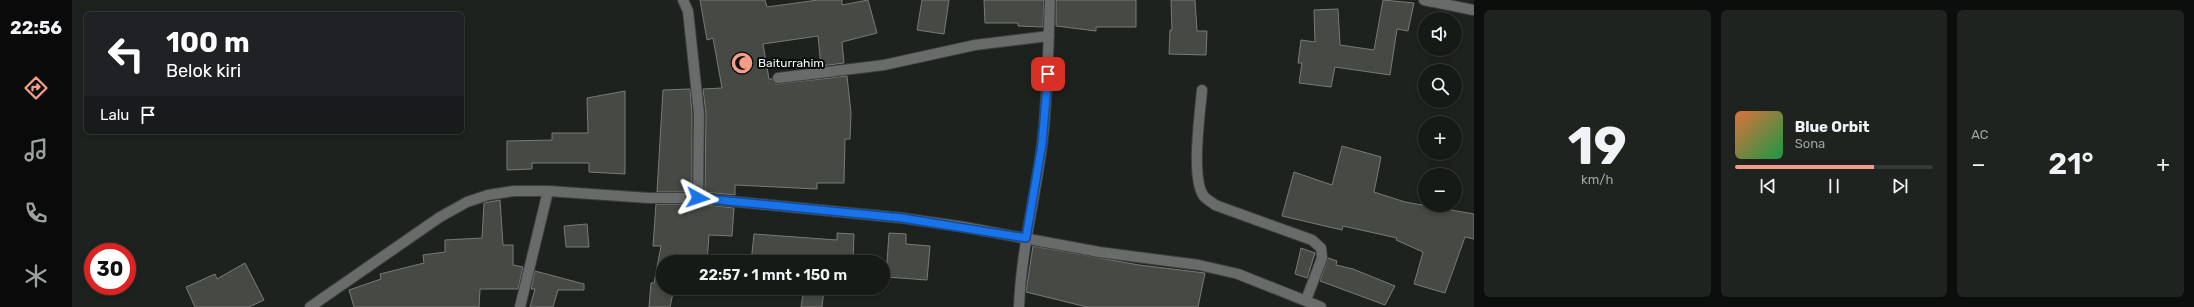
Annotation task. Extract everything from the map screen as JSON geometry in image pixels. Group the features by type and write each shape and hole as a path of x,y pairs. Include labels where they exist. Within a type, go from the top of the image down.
{"street":[{"path":"683,0 688,11 699,114 698,198"},
{"path":"1019,307 1026,238 1042,144 1050,0"},
{"path":"1424,0 1474,10"},
{"path":"778,78 884,64 975,45 1049,36"},
{"path":"1202,90 1197,164 1199,185 1203,196 1215,205 1312,240 1321,248 1322,258 1306,300"},
{"path":"310,307 440,217 467,202 488,195 514,191 548,191 649,198 698,198 902,218 1026,238 1099,252 1199,265 1238,274 1321,307"},
{"path":"520,307 548,191"}],"building":[{"path":"700,0 765,0 767,7 818,0 842,0 842,5 868,0 877,33 842,42 844,63 821,66 818,36 763,44 769,79 772,79 776,84 847,76 851,113 850,139 845,139 844,183 817,183 817,189 735,185 735,195 705,192 706,114 703,89 722,88 713,38 707,40"},
{"path":"922,0 949,0 944,34 917,30"},
{"path":"984,0 1044,0 1043,27 1018,26 1018,23 985,23"},
{"path":"1056,0 1136,0 1136,27 1096,27 1096,31 1056,26"},
{"path":"1171,0 1195,0 1197,31 1207,31 1206,55 1169,54 1170,30 1172,30"},
{"path":"1383,0 1414,3 1408,31 1397,29 1390,75 1335,67 1331,87 1299,83 1302,63 1298,63 1301,40 1315,42 1314,10 1338,9 1340,45 1374,50"},
{"path":"690,89 692,114 692,192 657,192 663,90"},
{"path":"625,91 625,174 589,172 589,163 532,163 532,169 507,170 507,141 552,140 552,133 588,133 587,98"},
{"path":"1342,146 1381,157 1374,192 1405,202 1418,204 1418,212 1462,212 1474,214 1474,239 1465,237 1445,293 1414,284 1423,252 1396,240 1397,238 1343,226 1342,230 1282,216 1294,172 1332,185"},
{"path":"500,200 503,245 513,245 513,265 523,267 518,289 480,289 479,307 354,307 349,290 381,279 380,274 424,263 423,255 445,252 445,240 482,238 484,203"},
{"path":"656,204 698,204 734,208 732,236 709,235 708,255 659,255 661,246 653,246"},
{"path":"587,224 589,247 566,247 564,226"},
{"path":"837,233 854,234 853,255 752,255 754,234 837,240"},
{"path":"889,233 906,234 906,244 930,246 927,280 890,277 890,255 888,255"},
{"path":"1033,246 1139,265 1205,273 1198,307 1087,307 1026,292"},
{"path":"1301,248 1315,253 1307,278 1295,274"},
{"path":"1328,258 1337,261 1336,265 1353,269 1395,286 1385,305 1320,281"},
{"path":"245,263 264,300 249,307 195,307 186,287 215,274 217,279"},
{"path":"535,271 584,284 584,290 558,290 553,307 530,307 535,289 531,289"},
{"path":"656,272 656,295 673,295 670,307 649,307 651,283 654,283"},
{"path":"803,295 823,295 822,307 801,307"}],"place":[{"name":"Baiturrahim","path":"742,63"}],"route":[{"path":"698,198 902,218 1026,238 1042,144 1048,74"}]}
